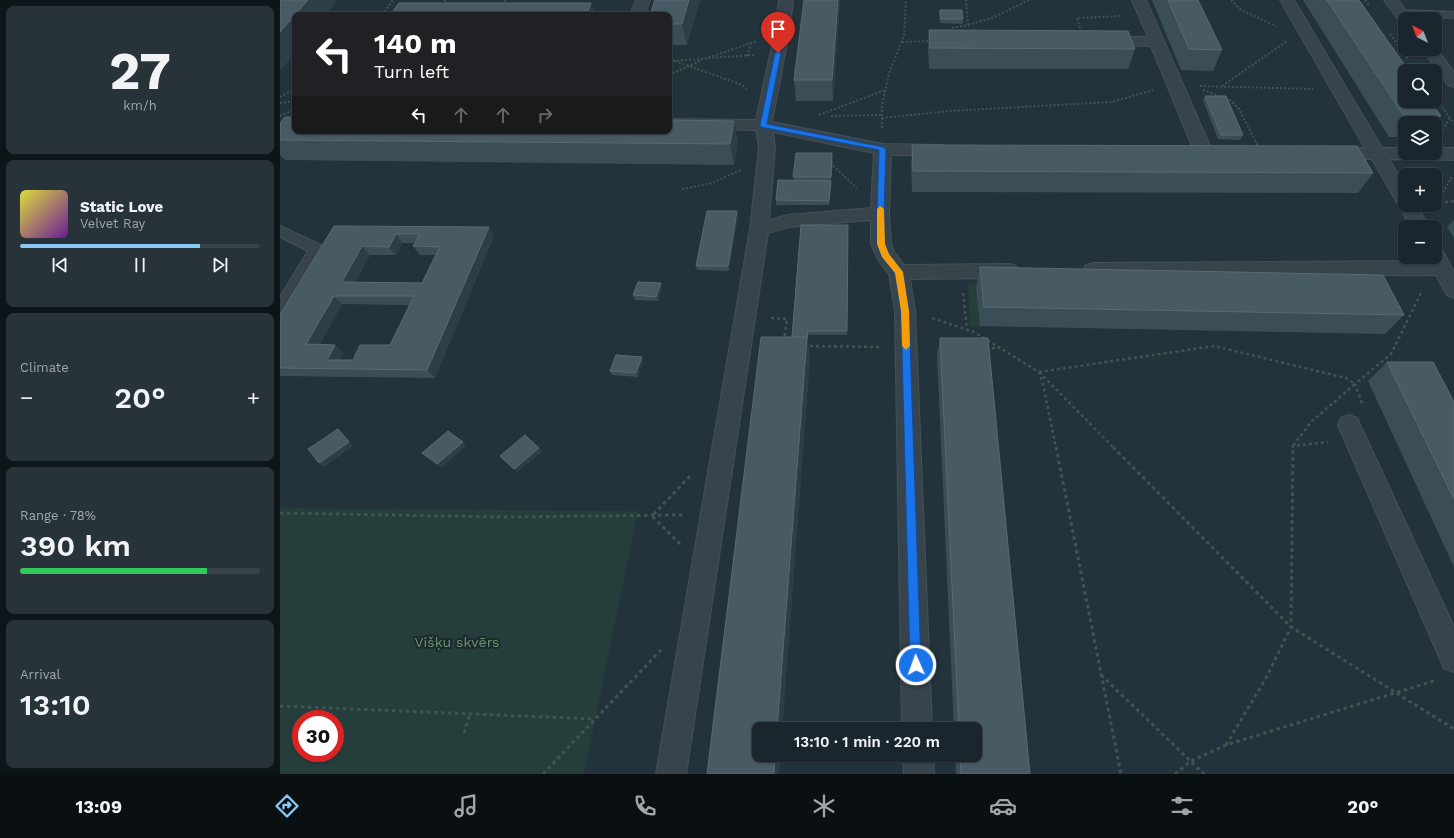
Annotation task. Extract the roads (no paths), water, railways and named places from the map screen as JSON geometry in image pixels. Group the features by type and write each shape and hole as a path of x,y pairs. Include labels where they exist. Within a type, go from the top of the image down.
{"street":[{"path":"638,12 642,0"},
{"path":"671,774 759,228 766,157 765,116 782,32 786,0"},
{"path":"1139,0 1203,153"},
{"path":"1287,0 1398,189"},
{"path":"1391,0 1400,12"},
{"path":"1091,41 1157,42"},
{"path":"1434,56 1454,82"},
{"path":"672,124 765,116 883,149 954,150"},
{"path":"883,149 880,213 881,244 885,255 899,272 905,311 917,722"},
{"path":"1315,153 1454,154"},
{"path":"759,228 788,221 880,213"},
{"path":"1079,270 1398,262"},
{"path":"1440,264 1454,290"},
{"path":"899,272 1024,270"},
{"path":"1352,432 1454,658"},
{"path":"918,762 919,774"}],"lane":[{"path":"1442,15 1454,15"},
{"path":"280,231 316,250 280,310"}],"park label":[{"name":"Višķu skvērs","path":"457,642"}]}
